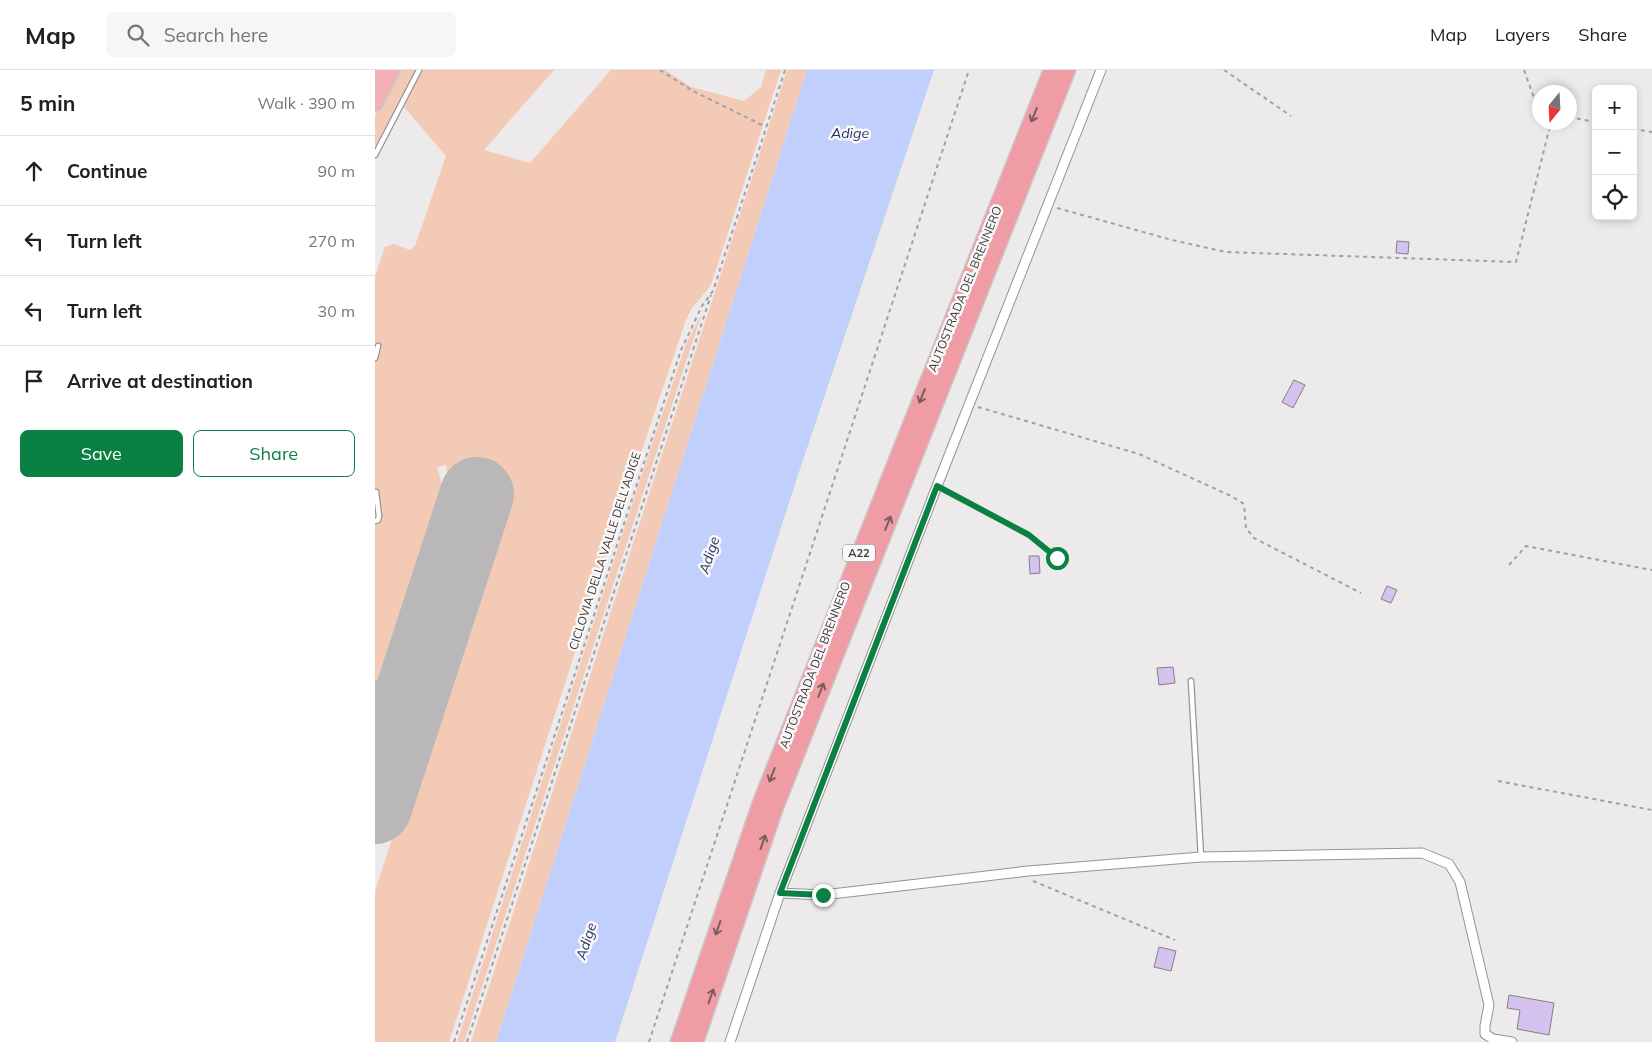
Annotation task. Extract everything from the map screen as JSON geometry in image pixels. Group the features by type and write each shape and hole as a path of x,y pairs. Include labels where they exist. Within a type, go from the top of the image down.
{"highway":[{"path":"375,74 377,70"},
{"path":"375,103 392,70"},
{"name":"AUTOSTRADA DEL BRENNERO","path":"679,1042 761,803 1052,70"},
{"name":"AUTOSTRADA DEL BRENNERO","path":"695,1042 775,807 1067,70"}],"street":[{"path":"730,1042 780,893 937,486 1101,70"},
{"path":"780,893 823,895 1015,872 1201,857 1422,853 1449,864 1461,882 1489,1005 1485,1034 1493,1039 1511,1042"}],"lane":[{"path":"375,155 419,70"},
{"path":"375,358 378,346"},
{"path":"375,521 379,516 376,492"},
{"path":"1191,681 1201,857"}],"path":[{"path":"660,70 693,91 766,127"},
{"name":"CICLOVIA DELLA VALLE DELL'ADIGE","path":"454,1042 681,350 702,306 713,291 785,70"},
{"path":"649,1042 969,70"},
{"path":"1224,70 1291,116"},
{"path":"1524,70 1532,92"},
{"path":"1577,118 1592,121"},
{"path":"1047,205 1171,240 1226,252 1517,262 1549,130"},
{"path":"1637,130 1652,132"},
{"path":"467,1042 713,291"},
{"path":"969,404 1139,454 1231,496 1244,504 1246,528 1254,538 1361,593"},
{"path":"937,486 1029,535 1057,558"},
{"path":"1509,565 1526,546 1652,570"},
{"path":"1499,781 1652,810"},
{"path":"1015,872 1053,890 1175,940"}],"shaded area":[{"path":"398,70 416,70 375,148 375,115"},
{"path":"421,70 554,70 484,150 530,163 611,70 665,70 691,87 744,101 761,87 766,70 781,70 711,285 692,308 686,320 614,532 449,1042 375,1042 375,891 502,502 450,484 446,465 437,467 447,503 385,691 380,694 375,693 375,523 378,523 380,520 378,493 375,492 375,277 385,247 394,244 410,250 415,246 446,156 403,106"},
{"path":"787,70 807,70 496,1042 471,1042"},
{"path":"702,313 464,1042 457,1042 646,462 686,344"}],"water":[{"name":"Adige","path":"807,70 934,70 798,475 615,1042 496,1042"}],"building":[{"path":"1397,241 1409,242 1408,254 1396,253"},
{"path":"1294,380 1305,385 1293,408 1282,402"},
{"path":"1029,556 1039,556 1040,573 1030,574"},
{"path":"1387,586 1397,590 1391,603 1381,599"},
{"path":"1173,667 1175,683 1159,685 1157,668"},
{"path":"1159,947 1176,951 1171,971 1154,967"},
{"path":"1509,995 1554,1003 1549,1035 1517,1029 1520,1010 1507,1008"}],"taxiway":[{"path":"375,695 408,706"}],"runway":[{"path":"375,807 477,494"}],"route":[{"path":"823,895 780,893 937,486 1029,535 1057,558"}]}
